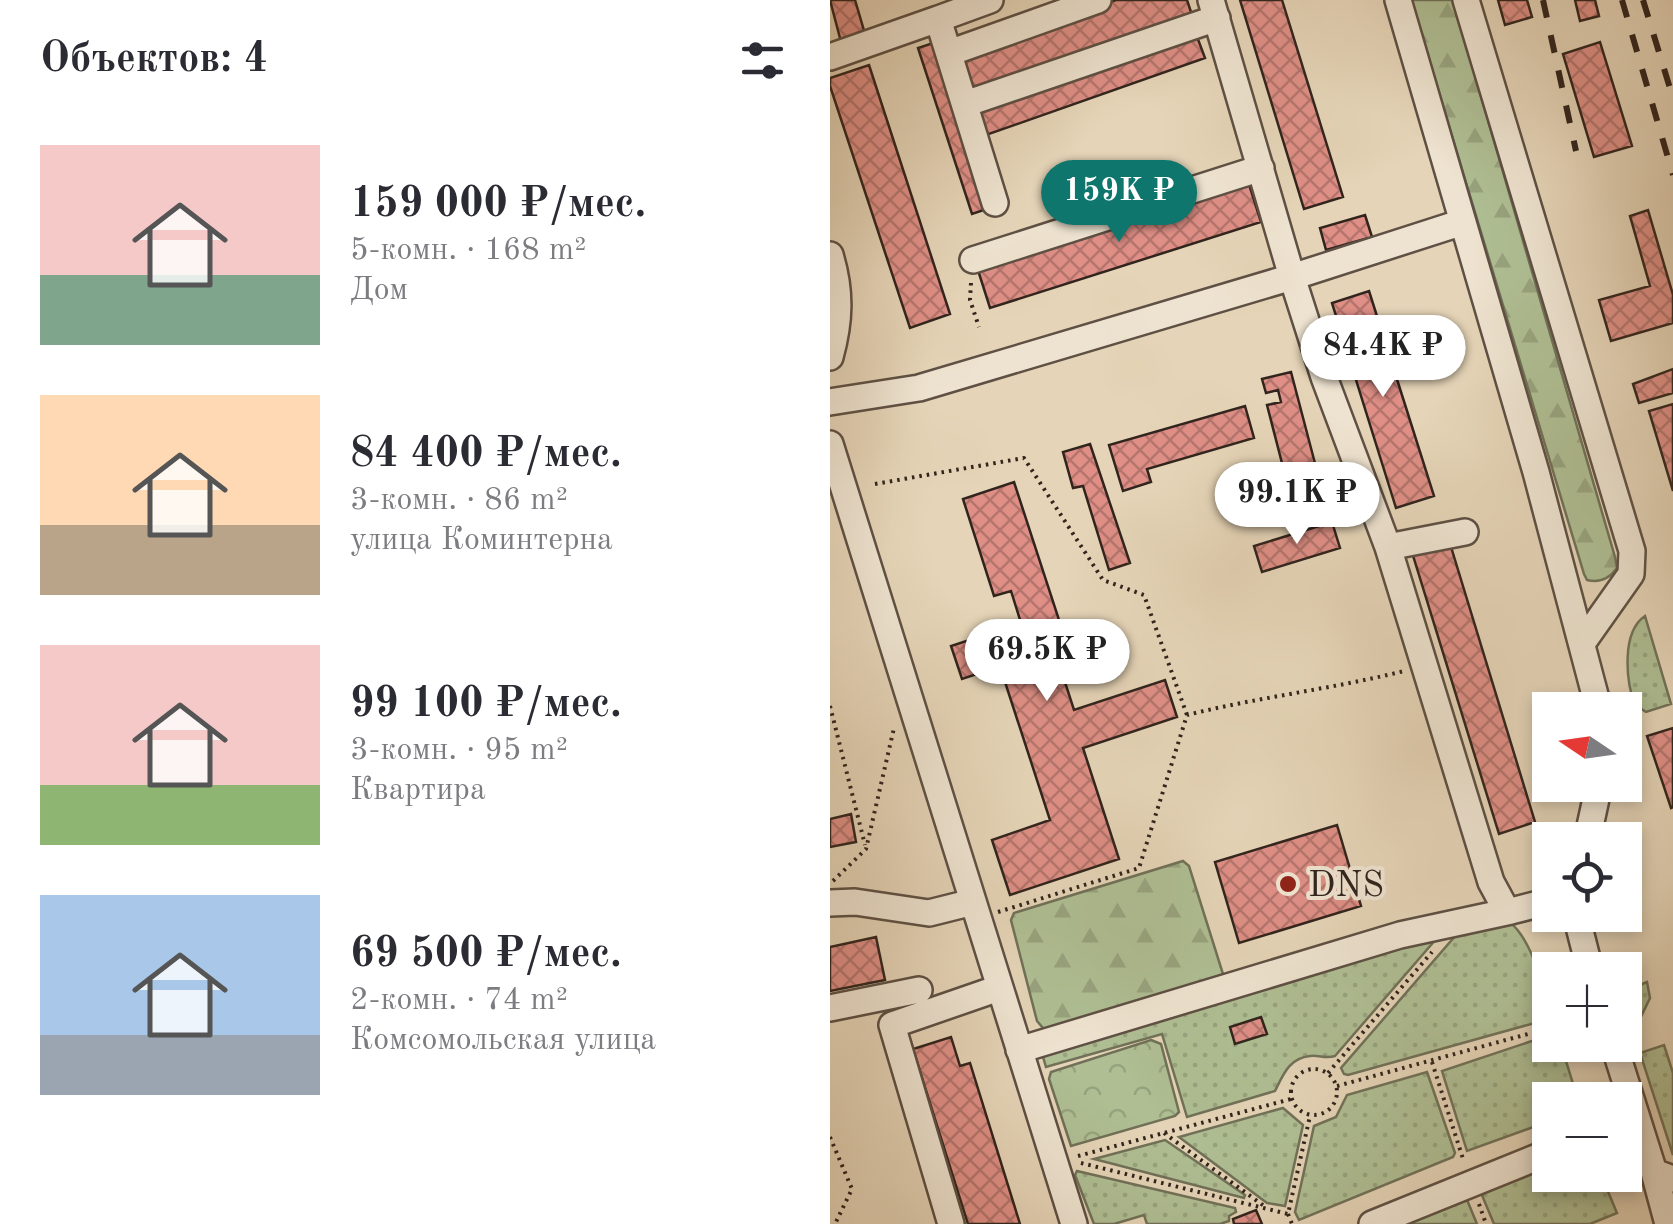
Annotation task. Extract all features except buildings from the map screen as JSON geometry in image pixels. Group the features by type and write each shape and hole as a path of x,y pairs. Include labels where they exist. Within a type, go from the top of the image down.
{"street":[{"path":"830,56 990,0"},
{"path":"949,53 1098,0"},
{"path":"1398,0 1594,692"},
{"path":"1466,0 1632,551 1631,574 1582,642"},
{"path":"965,104 1214,9 1324,377 1388,547 1491,882 1510,911"},
{"path":"938,19 995,203"},
{"path":"973,260 1262,168"},
{"path":"830,402 918,388 1292,278 1463,222"},
{"path":"830,256 840,297 830,357"},
{"path":"830,444 985,907 999,988 1074,1224"},
{"path":"1388,547 1465,532"},
{"path":"830,903 855,902 929,912 985,907"},
{"path":"1019,1050 1400,934 1532,906"},
{"path":"951,1224 892,1025 999,988"},
{"path":"830,1008 918,990"},
{"path":"1642,1140 1664,1176 1668,1224"},
{"path":"1372,1224 1532,1159"}],"path":[{"path":"973,260 970,300 978,327"},
{"path":"875,484 1024,458 1103,580 1144,594 1186,715 1140,868 985,907"},
{"path":"1186,715 1278,694 1332,689 1423,666"},
{"path":"830,706 866,849"},
{"path":"830,885 866,849 896,717"},
{"path":"1328,1073 1432,952"},
{"path":"1336,1086 1532,1033"},
{"path":"1432,1062 1486,1224"},
{"path":"1314,1069 1328,1073 1337,1094 1331,1108 1310,1116 1298,1110 1291,1099 1291,1084 1300,1073 1314,1069"},
{"path":"1288,1214 1066,1160 1291,1099"},
{"path":"1292,1224 1288,1214 1310,1116"},
{"path":"1164,1134 1268,1209"},
{"path":"830,1137 852,1189 835,1224"}],"green space":[{"path":"1411,0 1453,0 1615,557 1617,568 1604,579 1587,580 1584,574"},
{"path":"1645,616 1671,704 1646,712 1642,709 1642,692 1631,692 1629,684 1629,645 1637,623"},
{"path":"1183,861 1189,866 1223,974 1218,980 1053,1030 1043,1028 1037,1021 1011,920 1014,913"},
{"path":"1509,922 1517,929 1532,956 1532,1024 1344,1074 1341,1068 1463,927"},
{"path":"1436,935 1335,1056 1297,1060 1275,1091 1187,1117 1162,1034 1046,1067 1041,1050"},
{"path":"1647,982 1650,998 1642,1015 1642,984"},
{"path":"1151,1040 1161,1044 1179,1112 1071,1146 1049,1079 1051,1072"},
{"path":"1532,1041 1532,1062 1566,1062 1572,1082 1532,1082 1532,1128 1467,1151 1442,1071"},
{"path":"1664,1045 1673,1073 1673,1155 1642,1059 1642,1052"},
{"path":"1427,1072 1455,1153 1453,1157 1299,1220 1295,1212 1314,1126 1336,1117 1347,1095"},
{"path":"1283,1108 1303,1125 1285,1206 1267,1203 1179,1137"},
{"path":"1165,1140 1245,1195 1244,1198 1094,1159"},
{"path":"1532,1166 1532,1192 1608,1192 1617,1213 1590,1224 1494,1224 1479,1188"},
{"path":"1077,1171 1235,1208 1236,1212 1220,1224 1147,1224 1144,1215 1114,1224 1094,1224 1075,1175"},
{"path":"1465,1195 1477,1224 1394,1224"}],"railway":[{"path":"1543,0 1576,151"},
{"path":"1622,0 1673,175"},
{"path":"1643,0 1673,98"}],"place":[{"name":"DNS","path":"1288,884"}]}
